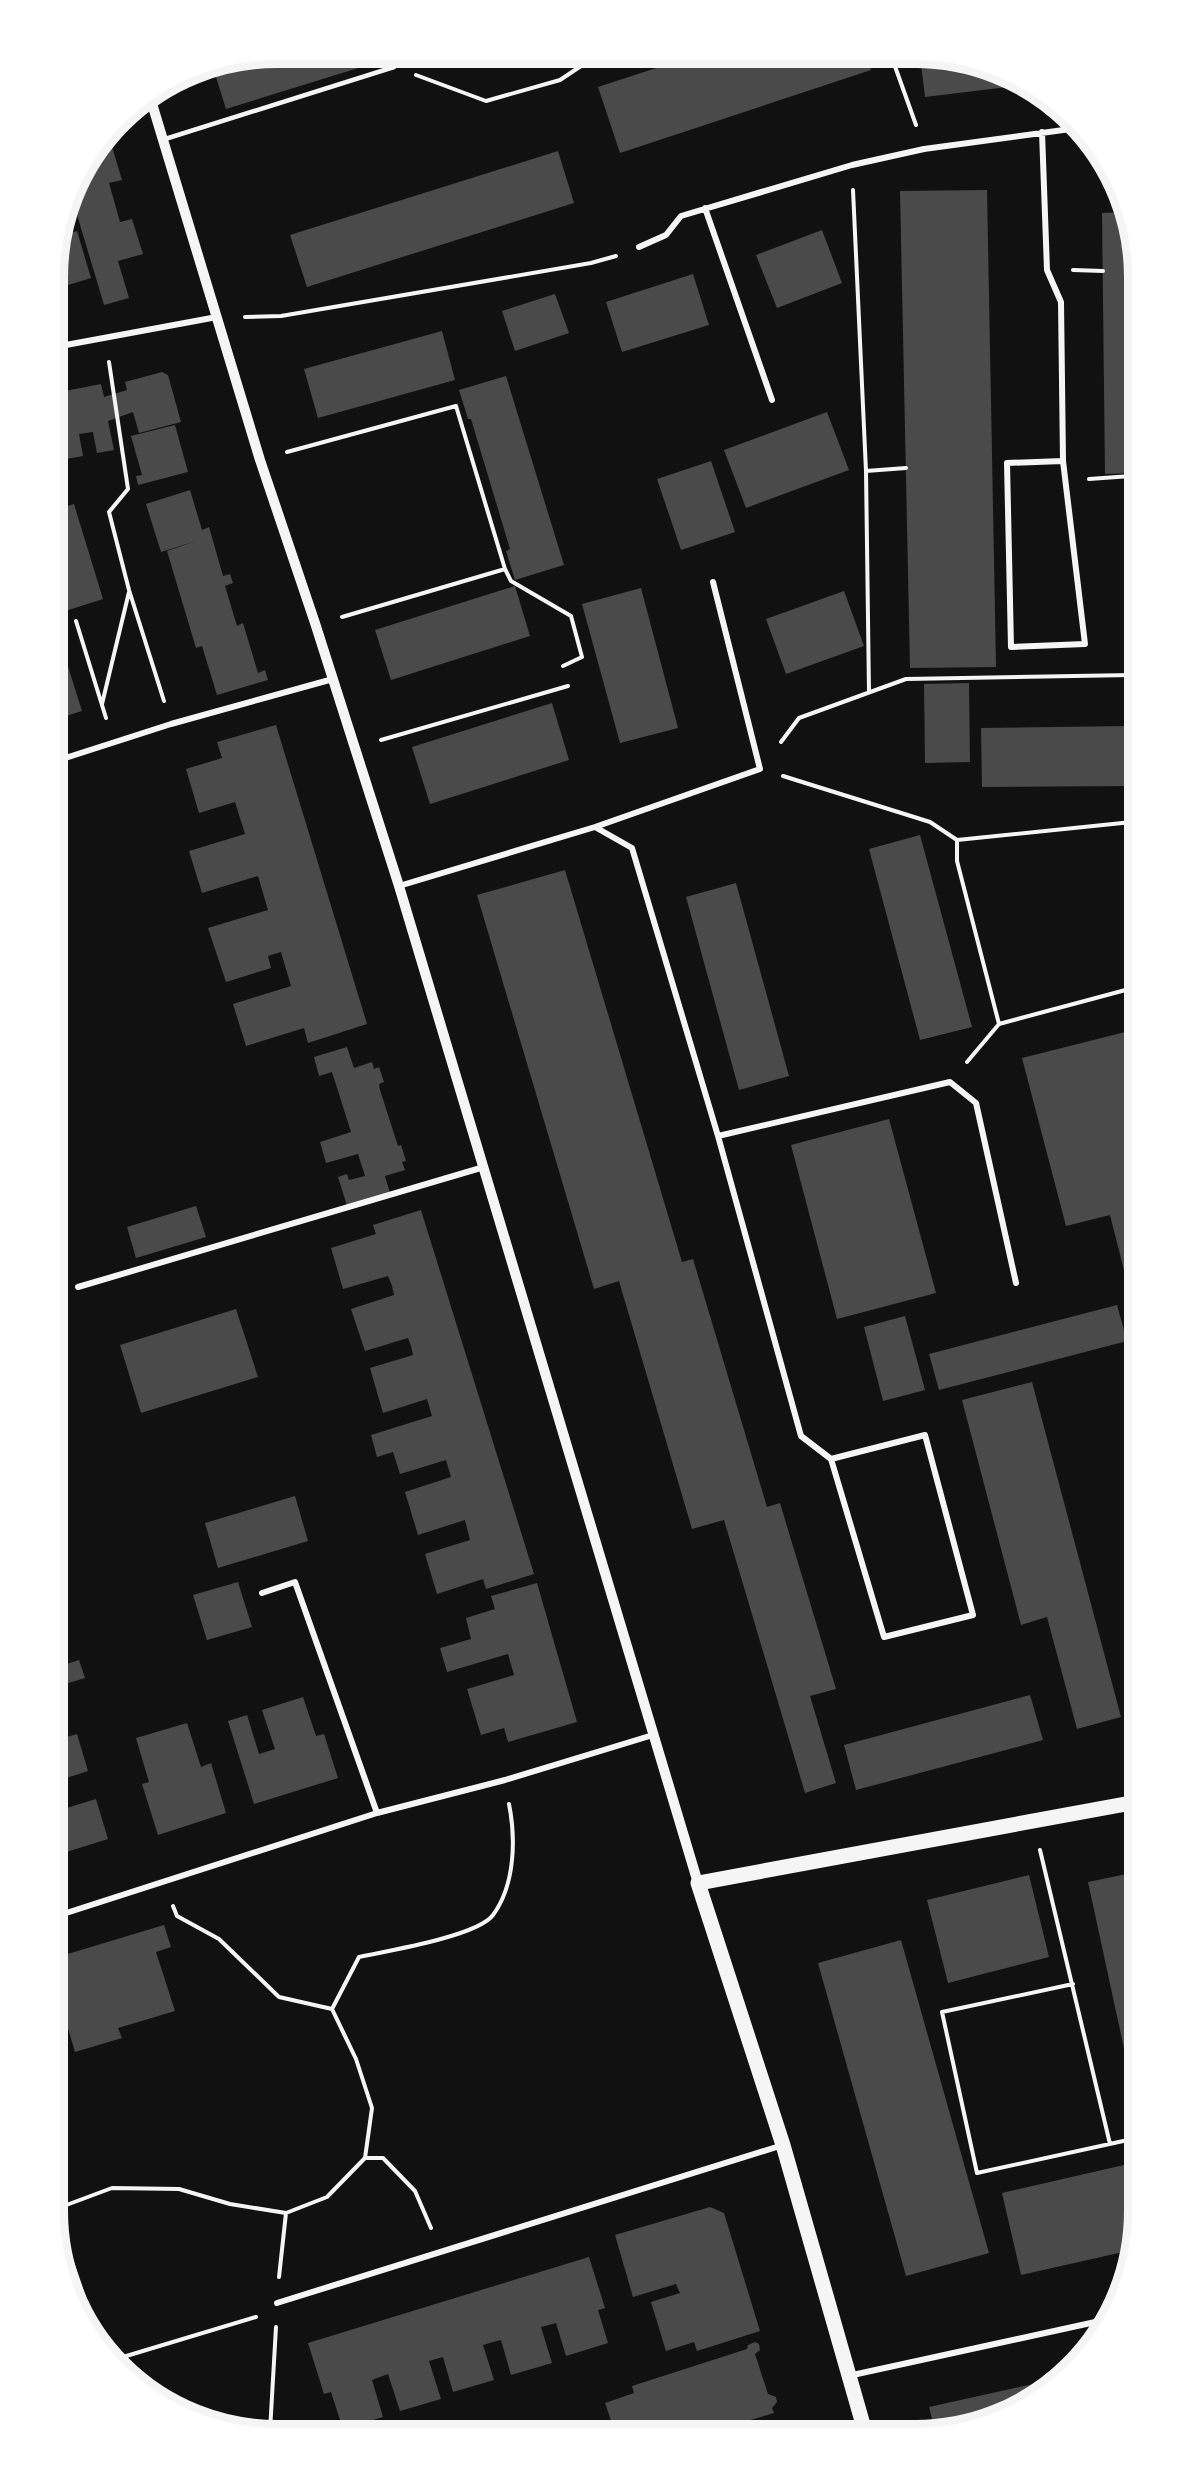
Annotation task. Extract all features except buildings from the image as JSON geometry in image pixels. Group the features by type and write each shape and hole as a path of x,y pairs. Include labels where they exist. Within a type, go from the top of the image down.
{"main road":[{"path":"863,2424 783,2145 698,1883 1128,1804"}],"street":[{"path":"152,105 260,460 399,886 698,1883"},
{"path":"639,247 666,235 681,216 852,165 924,149 1067,129"},
{"path":"1042,132 1047,270 1061,302 1064,480 1084,644 1011,647 1007,463 1063,461"},
{"path":"705,208 772,400"},
{"path":"64,345 217,317"},
{"path":"399,886 595,827 760,769 713,582"},
{"path":"64,759 171,724 333,679"},
{"path":"595,827 632,848 718,1137 801,1436 831,1459 884,1637 973,1615 925,1436 831,1459"},
{"path":"718,1137 950,1082 976,1103 1016,1283"},
{"path":"78,1287 484,1167"},
{"path":"262,1593 295,1582 377,1813"},
{"path":"64,1914 377,1813 505,1780 653,1735"},
{"path":"277,2303 783,2145"},
{"path":"71,2262 86,2306"},
{"path":"848,2376 1097,2322"}],"lane":[{"path":"162,140 394,67"}],"path":[{"path":"894,64 924,149"},
{"path":"394,67 486,102 560,80 583,65"},
{"path":"852,165 866,471 870,692"},
{"path":"217,317 281,316 591,263 639,247"},
{"path":"105,338 128,489 108,512 129,590 171,724"},
{"path":"260,460 456,406 505,569 511,581 571,616 582,657 563,666"},
{"path":"866,471 906,468"},
{"path":"1064,480 1128,476"},
{"path":"315,623 361,613 505,569"},
{"path":"102,705 129,590"},
{"path":"76,621 115,743"},
{"path":"1128,675 906,679 799,718 760,769 930,822 957,840 1128,822"},
{"path":"354,746 568,686"},
{"path":"957,840 957,861 999,1024"},
{"path":"950,1082 999,1024 1128,989"},
{"path":"332,2009 359,1957 455,1936 493,1916 511,1874 513,1823 505,1780"},
{"path":"1033,1822 1110,2144"},
{"path":"162,1883 177,1916 219,1939 279,1997 332,2009"},
{"path":"1072,1984 942,2012 977,2173 1128,2140"},
{"path":"64,2206 112,2188 179,2188 230,2204 286,2213 327,2197 365,2158 372,2108 356,2059 332,2009"},
{"path":"365,2158 383,2158 415,2191 442,2252"},
{"path":"270,2424 277,2303 286,2213"},
{"path":"122,2357 256,2318 277,2303"}]}
